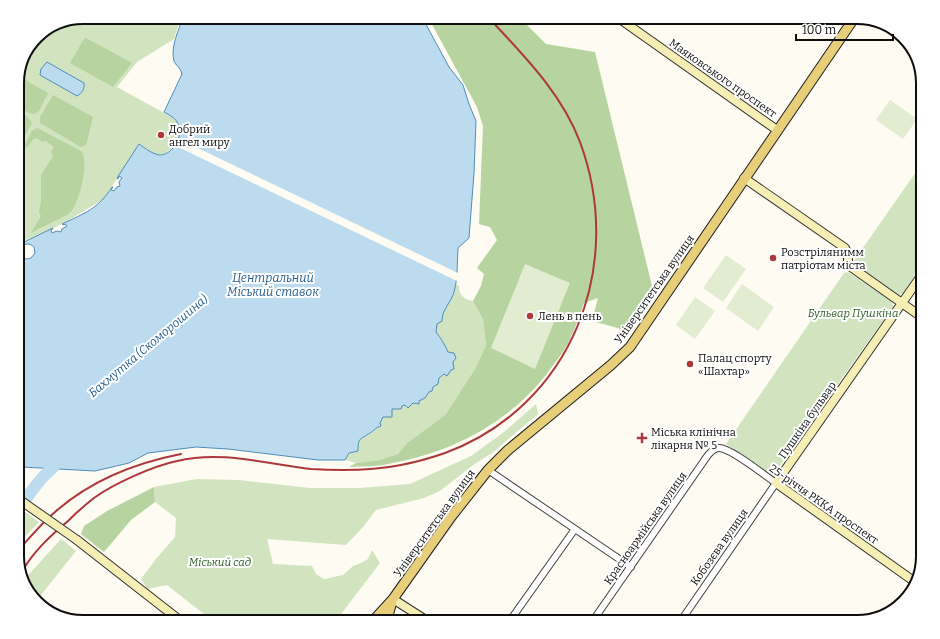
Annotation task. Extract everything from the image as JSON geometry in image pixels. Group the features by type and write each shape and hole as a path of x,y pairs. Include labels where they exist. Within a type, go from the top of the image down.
{"main road":[{"name":"Університетська вулиця","path":"378,615 393,599 451,517 488,470 508,450 611,366 630,347 849,24"},
{"name":"Університетська вулиця","path":"388,615 393,599"}],"street":[{"name":"Маяковського проспект","path":"627,24 777,130"},
{"path":"744,178 845,248 848,255 848,263 851,267 916,313"},
{"path":"902,303 916,283"},
{"name":"Пушкіна бульвар","path":"776,483 902,303"},
{"name":"25-річчя РККА проспект","path":"717,448 724,449 734,454 911,579"},
{"name":"Красноармійська вулиця","path":"597,615 708,455 713,449 717,448"},
{"path":"488,470 631,567"},
{"name":"Кобозєва вулиця","path":"685,615 776,483"},
{"path":"24,503 77,540 173,615"},
{"path":"514,615 575,529"},
{"path":"393,599 418,615"}],"green space":[{"path":"179,24 174,39 137,62 117,87 175,119 179,129 176,142 165,154 154,154 139,144 104,199 62,224 24,241 24,79 28,60 41,41 60,28 72,25"},
{"path":"432,24 526,24 546,44 595,52 652,286 625,330 592,321 598,298 584,303 568,344 546,375 530,393 513,408 495,422 475,434 455,444 411,459 379,466 349,467 356,463 379,460 398,454 407,443 445,415 475,369 486,345 483,319 473,301 481,286 484,274 477,268 497,240 490,227 479,224 483,126 477,107"},
{"path":"86,38 132,63 113,87 70,63"},
{"path":"24,79 48,93 39,111 35,114 24,110"},
{"path":"53,95 93,117 86,145 81,147 40,123 40,117"},
{"path":"890,100 916,118 903,139 876,120"},
{"path":"24,114 32,123 24,138"},
{"path":"37,128 81,151 83,156 84,173 77,201 70,213 31,233 41,216 39,212 41,201 41,175 53,156 51,152 54,147 46,141 43,142 34,138 27,148 24,146 32,131"},
{"path":"916,172 916,273 902,294 899,295 853,262"},
{"path":"726,255 746,269 723,302 703,288"},
{"name":"Лень в пень","path":"525,264 570,283 535,369 491,348"},
{"name":"Бульвар Пушкіна","path":"848,272 891,301 893,305 892,308 774,474 770,475 726,444 844,273"},
{"path":"455,283 459,286 461,295 473,301 483,319 486,345 475,369 445,415 407,443 398,454 379,460 356,463 345,460 361,437 371,433 383,417 392,409 425,398 439,378 444,374 448,352 436,332 437,324 454,293"},
{"path":"742,284 774,307 758,331 726,308"},
{"path":"695,297 715,311 695,339 676,325"},
{"name":"Міський сад","path":"536,404 538,414 492,453 473,465 440,491 424,498 376,510 346,545 267,539 273,564 312,566 316,574 324,579 343,575 353,566 368,559 372,550 380,563 340,615 205,615 167,585 147,589 141,579 175,537 176,518 155,502 154,487 197,479 239,480 310,488 359,488 410,484 471,456 504,432"},
{"path":"154,487 155,502 131,520 104,552 81,534 84,526 107,511"},
{"path":"24,511 39,522 24,538"},
{"path":"61,539 76,551 40,597 27,576"}],"water":[{"name":"Центральний Міський ставок","path":"181,24 426,24 449,67 463,85 476,121 469,238 458,248 457,276 454,292 443,313 442,321 437,324 436,332 448,352 454,353 456,358 453,362 454,369 451,370 447,376 444,374 439,378 438,384 433,387 432,391 429,392 425,398 419,401 419,404 413,403 408,408 405,405 402,406 401,409 392,409 392,417 383,417 380,423 381,426 360,439 358,443 358,451 349,453 345,460 318,460 228,449 196,447 148,453 129,463 95,471 24,467 24,258 31,258 35,253 34,247 29,244 24,245 24,242 53,228 51,231 52,233 57,231 61,232 62,229 67,226 62,224 90,210 102,201 112,187 111,190 114,191 120,186 119,182 122,178 119,176 118,179 117,178 139,144 158,155 165,154 173,148 180,133 178,124 176,120 164,112 182,74 174,61 173,56"},
{"path":"47,62 84,83 84,89 82,92 77,96 40,75 41,69"}],"pier":[{"path":"177,138 458,273 457,281 174,145"}],"waterway":[{"name":"Бахмутка (Скоморошина)","path":"24,502 36,485 55,465 61,456"}],"railway":[{"path":"25,567 42,545 54,533 94,498 122,481 167,463 194,458 227,457 322,470 356,470 390,467 445,453 489,431 526,402 556,367 577,326 591,283 596,236 593,189 580,142 563,107 540,75 494,24"},
{"path":"24,544 35,531 69,501 98,482 147,462 181,454"}],"place":[{"name":"Добрий ангел миру","path":"161,135"},
{"name":"Розстрілянимм патріотам міста","path":"773,258"},
{"name":"Лень в пень","path":"530,316"},
{"name":"Палац спорту «Шахтар»","path":"690,364"},
{"name":"Міська клінічна лікарня № 5","path":"642,438"}]}
